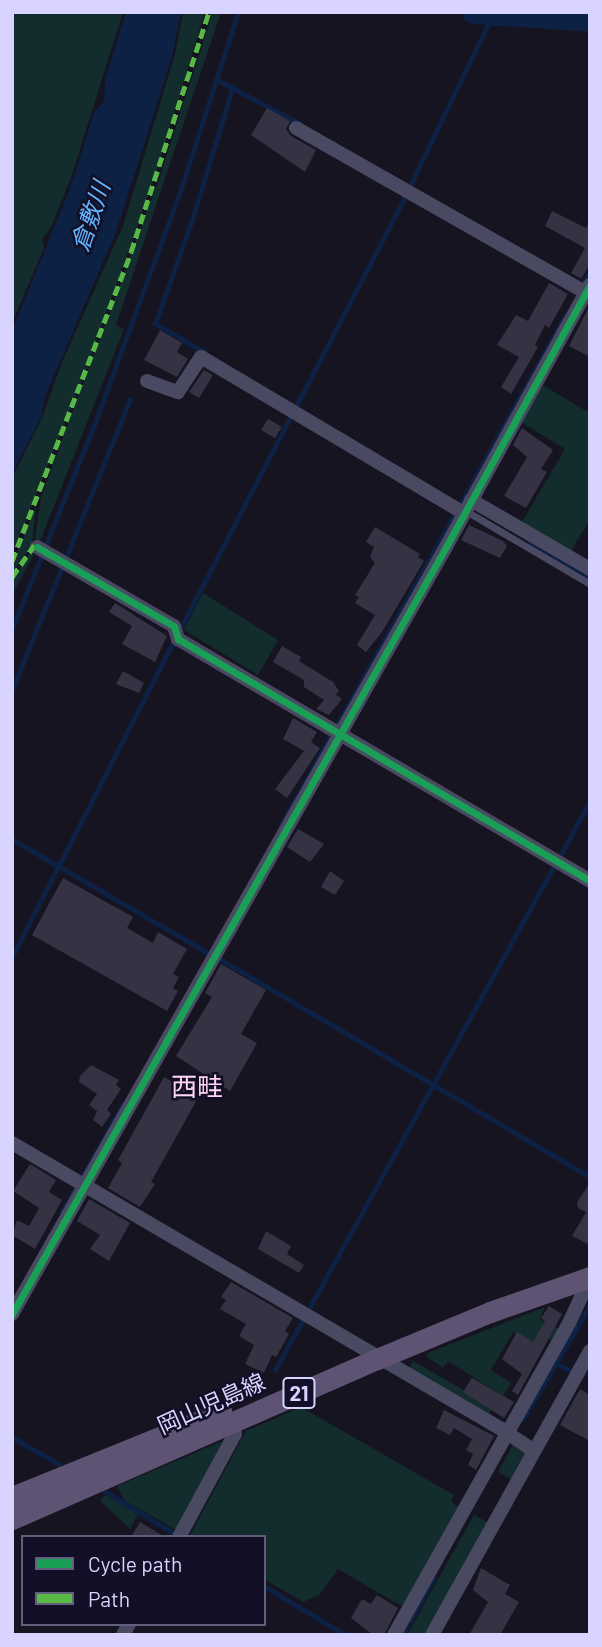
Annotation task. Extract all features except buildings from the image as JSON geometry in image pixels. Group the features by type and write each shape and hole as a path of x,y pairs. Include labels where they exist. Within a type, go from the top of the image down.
{"main road":[{"name":"岡山児島線","path":"12,1497 371,1355 588,1274"},
{"name":"岡山児島線","path":"12,1519 232,1422 371,1355"}],"street":[{"path":"12,1314 80,1183 588,291 296,128"},
{"path":"147,381 178,392 201,358 463,508 590,569"},
{"path":"42,550 590,881"},
{"path":"12,1143 533,1450"},
{"path":"394,1635 510,1437 570,1321 586,1287 588,1274"},
{"path":"432,1635 590,1351"},
{"path":"573,1379 590,1377"},
{"path":"180,1535 235,1434 232,1422"}],"lane":[{"path":"463,508 590,584"}],"green space":[{"path":"12,12 123,12 72,175 52,225 42,240 44,248 12,323"},
{"path":"183,12 205,12 155,176 83,378 12,554 12,478 42,418 62,362 123,226 175,54"},
{"path":"213,12 221,12 116,325 124,329 39,544 35,538 41,497 158,182"},
{"path":"541,384 586,411 590,406 590,519 571,551 522,522 565,449 521,422"},
{"path":"36,506 32,545 12,574 12,566"},
{"path":"31,551 34,554 12,595 12,581"},
{"path":"203,593 278,640 258,675 184,630"},
{"path":"545,1307 540,1319 561,1330 551,1340 536,1337 532,1343 513,1332 491,1370 511,1383 503,1396 448,1361 443,1368 426,1356 428,1353"},
{"path":"413,1361 493,1407 488,1415 409,1368"},
{"path":"301,1407 454,1495 451,1502 463,1509 405,1608 338,1569 319,1595 303,1602 266,1580 266,1535 190,1535 246,1431"},
{"path":"220,1442 225,1446 178,1531 124,1500 117,1486"},
{"path":"514,1443 528,1451 512,1480 498,1472"},
{"path":"105,1495 138,1514 130,1529 100,1501"},
{"path":"474,1515 489,1523 425,1635 407,1635"}],"water":[{"name":"倉敷川","path":"126,12 181,12 172,57 116,232 44,399 41,417 12,474 12,330 70,189 94,113 104,101 105,80"}],"waterway":[{"path":"12,629 93,428 181,189 238,12"},
{"path":"474,12 590,20"},
{"path":"546,12 547,18"},
{"path":"179,631 404,198 493,14"},
{"path":"216,79 301,124"},
{"path":"205,353 155,324 192,220 233,86"},
{"path":"583,283 590,272"},
{"path":"281,825 565,316"},
{"path":"12,690 130,400"},
{"path":"530,542 590,577"},
{"path":"12,957 175,639"},
{"path":"275,1370 590,801"},
{"path":"12,839 210,954"},
{"path":"220,959 590,1177"},
{"path":"62,1212 123,1104"},
{"path":"523,1419 590,1305"},
{"path":"556,1363 571,1371"},
{"path":"12,1437 59,1464"},
{"path":"104,1491 177,1535"},
{"path":"402,1635 433,1579"},
{"path":"266,1587 346,1635"}],"marked path":[{"path":"12,561 131,252 209,12"},
{"path":"12,577 34,545"}],"cycle path":[{"path":"12,1314 447,545 590,285"},
{"path":"37,547 174,626 178,639 590,881"}],"district":[{"name":"西畦","path":"197,1086"}]}
